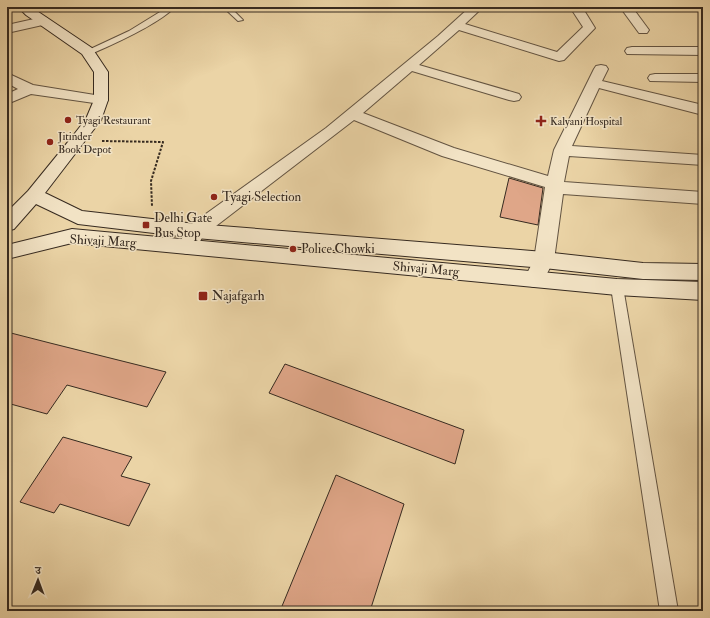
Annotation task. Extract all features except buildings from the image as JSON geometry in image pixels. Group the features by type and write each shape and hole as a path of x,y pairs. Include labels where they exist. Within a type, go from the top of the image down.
{"street":[{"path":"7,224 34,195 78,140 93,120 101,100 101,72 88,52 30,13 24,7"},
{"path":"192,239 332,131 477,7"},
{"path":"456,25 559,57 589,28 576,7"},
{"path":"626,7 643,30"},
{"path":"7,29 43,21"},
{"path":"632,51 703,51"},
{"path":"409,66 514,97"},
{"path":"534,279 544,260 562,150 597,76 703,110"},
{"path":"7,77 30,89 101,100"},
{"path":"656,78 703,78"},
{"path":"7,100 30,89"},
{"path":"352,114 448,152 555,186 703,198"},
{"path":"562,150 703,160"},
{"name":"Shivaji Marg","path":"34,195 78,217 157,226 192,239 534,279 617,287 703,291"},
{"name":"Shivaji Marg","path":"7,252 72,236 192,239 544,260 643,271 703,272"}],"lane":[{"path":"88,52 109,44 145,25 172,7"},
{"path":"226,7 240,20"},
{"path":"617,287 669,611"}],"path":[{"path":"78,140 164,142 150,181 150,197 157,226"}],"place":[{"name":"Tyagi Restaurant","path":"68,120"},
{"name":"Kalyani Hospital","path":"541,121"},
{"name":"Jitinder Book Depot","path":"50,142"},
{"name":"Tyagi Selection","path":"214,197"},
{"name":"Delhi Gate Bus Stop","path":"146,225"},
{"name":"Police Chowki","path":"293,249"},
{"name":"Najafgarh","path":"203,296"}]}
